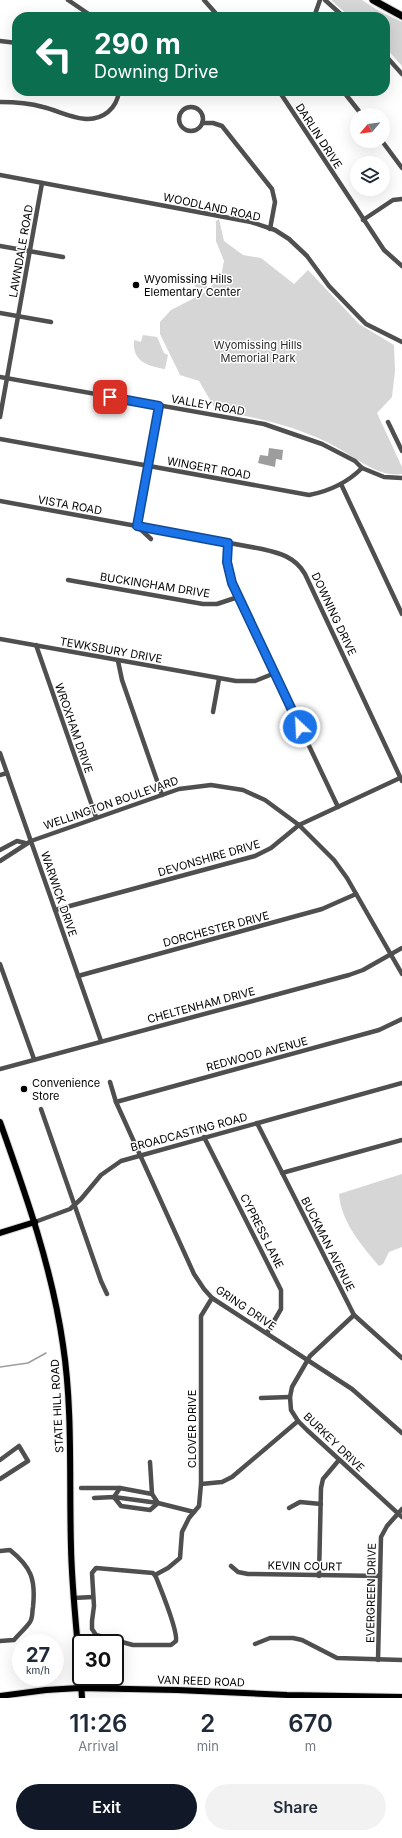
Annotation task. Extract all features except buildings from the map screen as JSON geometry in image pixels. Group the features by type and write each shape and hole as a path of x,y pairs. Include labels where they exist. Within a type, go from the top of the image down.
{"highway":[{"path":"373,0 402,16"}],"main road":[{"name":"STATE HILL ROAD","path":"0,1122 35,1222 55,1299 64,1347 68,1401 73,1598 82,1698"},
{"name":"BROADCASTING ROAD","path":"0,1233 35,1222"},
{"name":"VAN REED ROAD","path":"0,1696 46,1690 81,1688 402,1697"}],"street":[{"path":"68,0 87,12"},
{"path":"204,0 215,12"},
{"path":"316,12 320,0"},
{"path":"325,0 338,12"},
{"path":"0,41 12,42"},
{"path":"390,61 402,74"},
{"path":"0,102 34,105 78,118 93,119 103,115 111,109 116,102 118,96"},
{"name":"DARLIN DRIVE","path":"284,96 363,220 388,254 402,266"},
{"path":"347,96 356,108"},
{"path":"202,123 202,114 195,108 184,109 179,117 182,128 189,131 196,130 202,123 213,123 222,126 272,189 275,202 270,228"},
{"path":"387,148 402,168"},
{"name":"WOODLAND ROAD","path":"0,176 251,222 270,228 289,239 303,251 329,286 366,324 402,342"},
{"name":"LAWNDALE ROAD","path":"0,417 42,184"},
{"path":"363,220 393,200 402,199"},
{"path":"0,246 63,257"},
{"path":"0,313 50,322"},
{"name":"VALLEY ROAD","path":"0,377 264,424 336,450 354,461 362,468 384,477 402,478"},
{"path":"151,539 137,526 159,406"},
{"path":"388,422 402,451"},
{"name":"WINGERT ROAD","path":"0,439 309,495 323,492 350,480 362,468"},
{"path":"341,484 402,614"},
{"name":"VISTA ROAD","path":"0,501 137,526"},
{"name":"DOWNING DRIVE","path":"137,526 280,553 291,558 302,568 401,780"},
{"path":"228,543 228,569 238,597 338,807"},
{"name":"BUCKINGHAM DRIVE","path":"68,580 203,604 217,604 238,597"},
{"name":"TEWKSBURY DRIVE","path":"0,639 219,679 250,682 275,674"},
{"name":"WROXHAM DRIVE","path":"36,645 96,817"},
{"path":"118,661 122,680 162,795"},
{"path":"213,712 219,679"},
{"name":"WARWICK DRIVE","path":"0,754 101,1041"},
{"path":"0,775 7,773"},
{"name":"DEVONSHIRE DRIVE","path":"55,910 255,856 271,848 299,825 401,780"},
{"name":"WELLINGTON BOULEVARD","path":"0,861 19,850 25,843 96,817 186,787 203,785 243,790 264,800 299,825 334,860 356,894 402,974"},
{"name":"WELLINGTON BOULEVARD","path":"0,850 18,841 25,843"},
{"name":"DORCHESTER DRIVE","path":"78,976 322,909 356,894"},
{"name":"CHELTENHAM DRIVE","path":"0,1069 349,975 363,970 402,948"},
{"path":"0,964 34,1059"},
{"name":"REDWOOD AVENUE","path":"116,1102 379,1030 402,1019"},
{"name":"GRING DRIVE","path":"110,1082 116,1102 194,1274 204,1289 212,1298 357,1393 402,1433"},
{"name":"BROADCASTING ROAD","path":"35,1222 63,1213 75,1205 104,1172 121,1161 402,1083"},
{"path":"40,1109 101,1281 107,1294"},
{"name":"BUCKMAN AVENUE","path":"257,1123 354,1315 402,1358"},
{"name":"CYPRESS LANE","path":"204,1137 281,1290 281,1309 267,1333"},
{"path":"282,1173 402,1140"},
{"name":"CLOVER DRIVE","path":"154,1575 168,1568 180,1558 182,1532 189,1518 199,1506 201,1484 201,1316 212,1298"},
{"path":"261,1398 290,1397 292,1386 308,1362 310,1356 354,1315"},
{"name":"BURKEY DRIVE","path":"290,1397 291,1410 298,1422 400,1515"},
{"path":"201,1484 222,1482 232,1477 298,1422"},
{"path":"0,1460 19,1446 28,1461 1,1477"},
{"path":"319,1576 323,1479 339,1460"},
{"path":"150,1462 152,1494 158,1503"},
{"path":"81,1488 120,1488 152,1494"},
{"path":"114,1497 120,1488"},
{"path":"114,1497 121,1506 150,1510 158,1503"},
{"path":"94,1498 114,1497 158,1503 194,1512"},
{"path":"289,1508 300,1502 321,1504"},
{"name":"EVERGREEN DRIVE","path":"378,1660 381,1538 387,1526 400,1515 402,1509"},
{"path":"0,1551 10,1550 23,1561 29,1569 33,1578 34,1601 31,1620 14,1640 0,1641"},
{"name":"KEVIN COURT","path":"231,1566 238,1572 248,1574 380,1576"},
{"path":"96,1568 153,1573 154,1575 177,1637 176,1641 171,1645 133,1645 96,1636 92,1629 94,1597 92,1573 96,1568"},
{"path":"73,1598 94,1597"},
{"path":"255,1644 270,1638 293,1638 302,1640 337,1658 402,1660"}],"green space":[{"path":"331,0 362,0 381,12 344,12"},
{"path":"390,16 402,22 402,66 390,53"},
{"name":"Wyomissing Hills Memorial Park","path":"219,219 224,241 243,255 261,258 294,284 308,270 359,324 394,345 395,371 392,397 377,413 402,467 402,474 388,474 375,470 320,439 286,426 216,410 199,381 180,375 160,334 160,322 171,310 206,292 221,276 224,261 216,241 216,221"},
{"path":"197,277 208,279 207,289 195,287"},
{"path":"143,335 157,337 164,353 168,355 165,369 142,362 138,358 134,347 134,340 141,342"},
{"path":"402,1174 402,1247 389,1252 383,1264 379,1266 359,1242 348,1224 339,1194"}],"shaded area":[{"path":"269,448 283,450 282,460 276,459 275,467 258,463 260,455 268,456"}],"waterway":[{"path":"0,1367 28,1363 46,1353"}],"place":[{"name":"Wyomissing Hills Elementary Center","path":"136,285"},
{"name":"Convenience Store","path":"24,1089"}],"route":[{"path":"110,397 159,406 137,526 228,543 227,562 232,583 300,727"}]}
